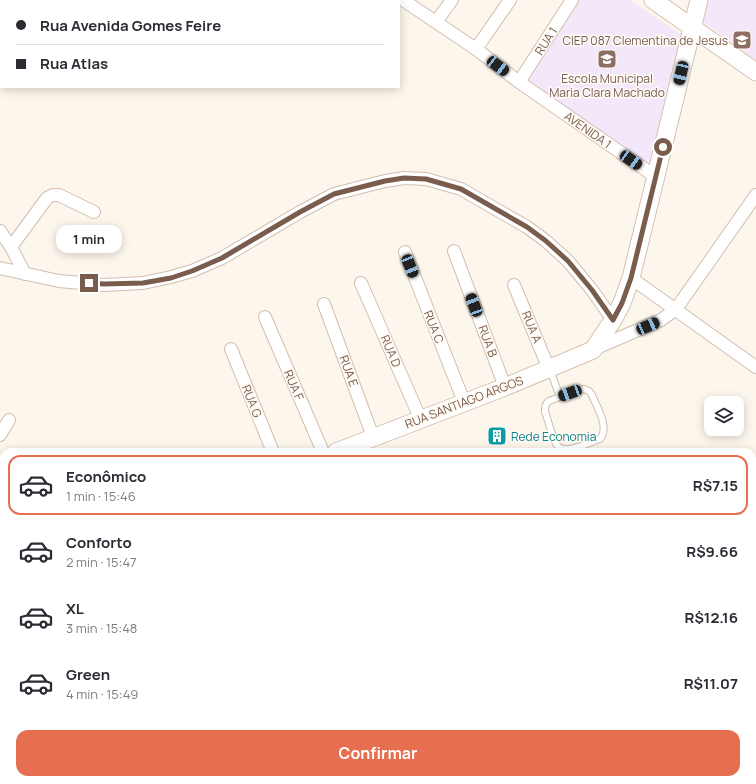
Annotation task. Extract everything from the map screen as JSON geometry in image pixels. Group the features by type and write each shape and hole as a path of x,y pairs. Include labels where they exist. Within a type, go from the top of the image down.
{"street":[{"name":"AVENIDA 1","path":"403,0 476,49 519,82 656,177"},
{"path":"436,22 452,0"},
{"path":"476,49 510,0"},
{"name":"RUA 1","path":"519,82 572,0"},
{"path":"653,0 756,72"},
{"path":"593,350 613,320 622,303 631,278 699,0"},
{"path":"0,268 59,281 104,284 143,283 171,278 222,258 300,212 334,194 385,181 404,178 426,179 461,189 527,227 546,241 578,272 613,320"},
{"path":"11,247 47,198 53,195 59,195 94,212"},
{"path":"593,350 661,320 676,309 756,195"},
{"path":"0,231 11,247 25,274"},
{"name":"RUA B","path":"454,251 505,387"},
{"name":"RUA C","path":"405,252 464,402"},
{"path":"631,278 756,367"},
{"name":"RUA D","path":"361,283 420,418"},
{"name":"RUA A","path":"514,285 549,369"},
{"name":"RUA E","path":"324,304 373,438"},
{"name":"RUA F","path":"265,318 321,448"},
{"name":"RUA G","path":"231,349 271,448"},
{"name":"RUA SANTIAGO ARGOS","path":"347,448 420,418 505,387 593,350"},
{"path":"0,435 9,420"}],"lane":[{"path":"549,369 560,397"},
{"path":"561,448 556,444 545,412 547,403 579,390 589,391 604,426 604,431 600,439 575,448"}],"shaded area":[{"name":"Escola Municipal Maria Clara Machado","path":"576,0 630,0 682,35 649,165 524,84"},
{"name":"CIEP 087 Clementina de Jesus","path":"707,0 756,0 756,60 702,21"}],"place":[{"name":"CIEP 087 Clementina de Jesus","path":"742,40"},
{"name":"Escola Municipal Maria Clara Machado","path":"607,59"},
{"name":"Rede Economia","path":"497,436"}],"route":[{"path":"89,283 143,283 171,278 222,258 300,212 334,194 385,181 404,178 426,179 461,189 527,227 546,241 568,261 592,290 613,320 622,303 631,278 663,147"}]}
